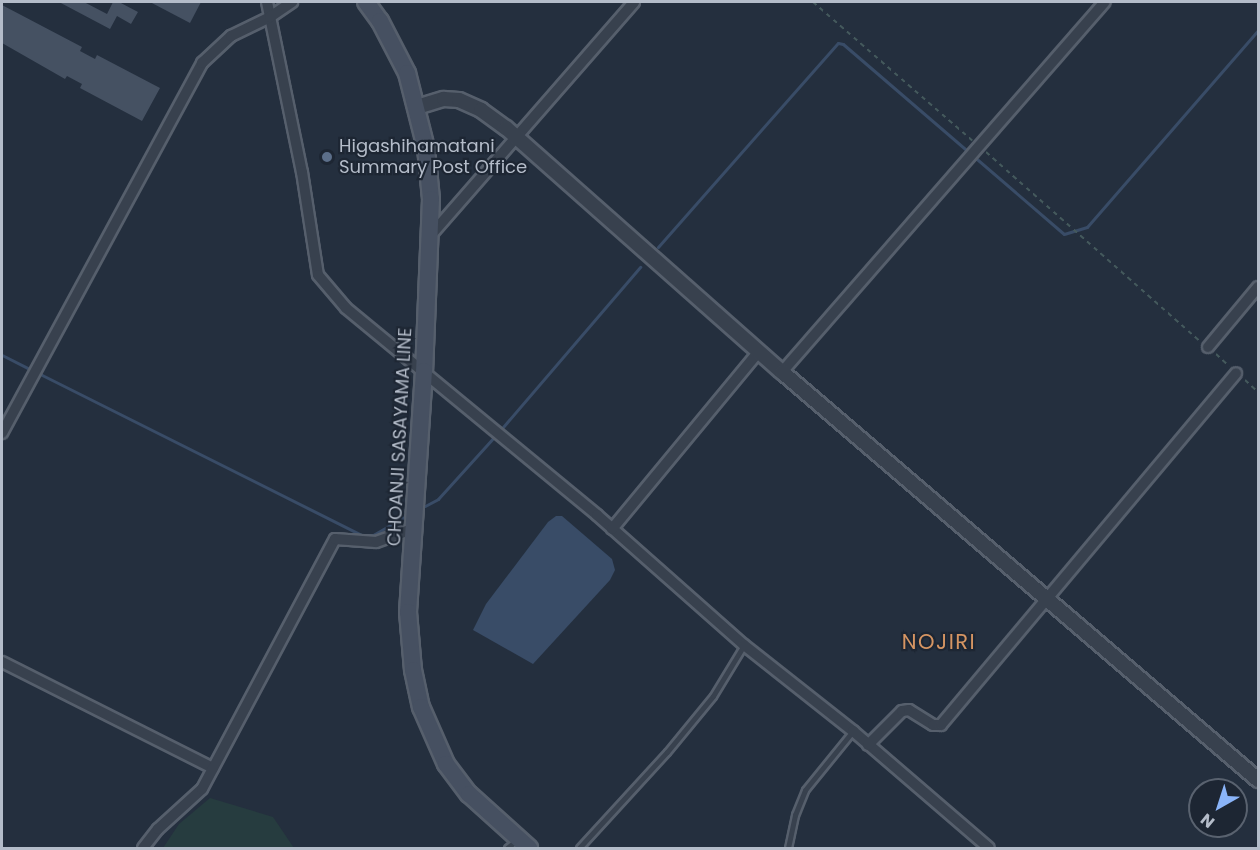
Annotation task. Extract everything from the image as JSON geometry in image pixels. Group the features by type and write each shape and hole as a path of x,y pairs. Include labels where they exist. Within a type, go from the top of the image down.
{"main road":[{"name":"CHOANJI SASAYAMA LINE","path":"366,2 380,21 406,73 417,107 426,148 430,235 415,528 408,612 413,670 421,707 446,764 469,794 518,845"}],"street":[{"path":"267,2 315,242 318,275 346,309 612,528 744,645 853,731 989,849"},
{"path":"2,433 202,63 231,36 270,17 291,2"},
{"path":"430,235 634,2"},
{"path":"782,372 1105,2"},
{"path":"417,107 444,99 459,100 481,110 515,137 782,372 1258,780"},
{"path":"1208,347 1258,287"},
{"path":"612,528 759,351"},
{"path":"868,745 902,711 909,710 923,720 940,725 1236,373"},
{"path":"143,849 158,829 202,789 335,539 376,542 415,528"},
{"path":"2,662 213,768"}],"lane":[{"path":"579,849 667,752 713,696 744,645"},
{"path":"788,849 795,815 805,790 853,731"}],"path":[{"path":"813,2 1258,392"}],"green space":[{"path":"210,798 273,817 294,848 163,848 179,824"}],"water":[{"path":"556,516 562,516 612,559 615,570 610,580 533,664 473,630 486,604 548,522"}],"building":[{"path":"59,2 84,2 107,14 113,2 119,2 138,12 131,24 117,16 110,29"},
{"path":"150,2 201,2 190,23"},
{"path":"2,5 82,47 80,51 95,59 97,55 160,88 142,121 80,88 82,84 67,76 65,79 2,43"}],"waterway":[{"path":"658,247 838,43 843,44 1064,234 1087,227 1258,30"},
{"path":"503,427 640,267"},
{"path":"2,355 32,370"},
{"path":"38,373 362,535 373,535 404,517"},
{"path":"425,506 438,499 494,437"}],"place":[{"name":"Higashihamatani Summary Post Office","path":"327,157"}],"district":[{"name":"NOJIRI","path":"939,642"}]}
